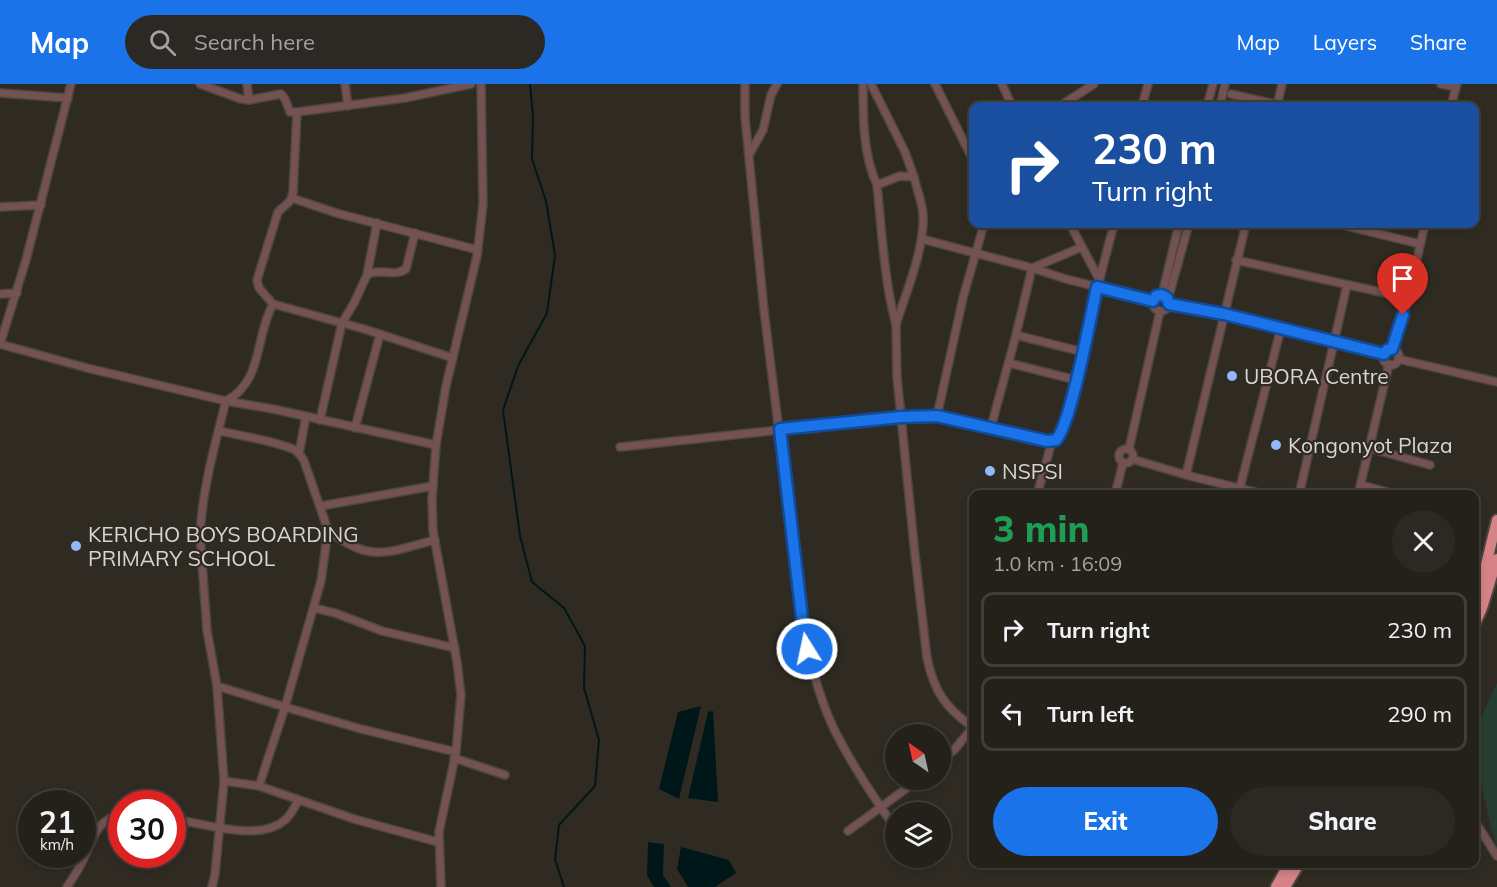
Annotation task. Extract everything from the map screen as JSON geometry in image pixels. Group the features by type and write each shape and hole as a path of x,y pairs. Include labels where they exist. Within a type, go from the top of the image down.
{"highway":[{"path":"1479,586 1497,520"},
{"path":"1479,615 1497,559"},
{"path":"1276,887 1287,868"},
{"path":"1285,887 1297,868"}],"street":[{"path":"71,84 17,293 0,344 87,368 226,401 306,416 436,446"},
{"path":"200,84 249,100 281,94 290,112 405,99 471,84"},
{"path":"247,84 249,100"},
{"path":"345,84 348,106"},
{"path":"441,887 438,842 455,755 461,695 455,648 435,540 433,486 436,446 453,358 478,250 483,204 481,84"},
{"path":"745,84 748,155 764,310 804,635 834,730 885,814"},
{"path":"748,155 763,130 771,95 777,84"},
{"path":"863,84 867,153 871,171 878,185 884,262 896,325 901,417 930,673 949,708 969,724"},
{"path":"871,84 905,152 922,206 922,239 896,325"},
{"path":"935,84 969,152"},
{"path":"1002,84 1010,102"},
{"path":"1066,102 1094,84"},
{"path":"1143,102 1148,84"},
{"path":"1208,102 1215,84 1225,85"},
{"path":"1280,102 1282,84"},
{"path":"1441,84 1456,86 1452,102"},
{"path":"1225,85 1231,94"},
{"path":"1221,102 1225,85"},
{"path":"0,93 68,98"},
{"path":"1210,94 1222,97 1231,94 1263,102"},
{"path":"297,112 295,180 292,198 278,212 257,280 259,288 273,304 380,334 453,358"},
{"path":"878,185 900,176 914,177"},
{"path":"292,198 336,213 478,250"},
{"path":"0,207 40,205"},
{"path":"321,420 342,323 367,275 377,223"},
{"path":"937,416 961,308 983,228"},
{"path":"1072,228 1099,279"},
{"path":"620,447 901,417 937,416 1052,441 1059,437 1076,380 1113,228"},
{"path":"1153,301 1154,306 1160,310 1166,309 1178,228"},
{"path":"1166,299 1188,228"},
{"path":"1186,475 1245,228"},
{"path":"1354,228 1420,244"},
{"path":"1392,349 1408,298 1424,228"},
{"path":"367,275 372,272 404,271 415,233"},
{"path":"922,239 1153,301"},
{"path":"1032,268 1082,247"},
{"path":"1236,260 1408,298"},
{"path":"991,427 1032,268"},
{"path":"1300,490 1347,285"},
{"path":"0,294 17,293"},
{"path":"1153,301 1156,296 1384,354"},
{"path":"212,887 216,874 218,828 224,781 218,686 207,630 200,536 205,499 226,401 242,391 249,382 262,332 273,304"},
{"path":"1129,449 1122,449 1118,455 1119,460 1123,463 1129,463 1132,459 1132,452 1129,449 1160,310"},
{"path":"1240,490 1281,328"},
{"path":"355,428 380,334"},
{"path":"1016,335 1083,352"},
{"path":"1384,354 1387,350 1392,349 1397,352 1398,359"},
{"path":"1384,354 1385,361 1389,364"},
{"path":"1389,364 1395,363 1398,359"},
{"path":"1398,359 1497,382"},
{"path":"1009,363 1076,380"},
{"path":"1359,490 1389,364"},
{"path":"299,454 306,416"},
{"path":"220,431 295,450 304,461 328,530 321,581 314,608 259,786"},
{"path":"1038,490 1052,441"},
{"path":"1369,448 1430,465"},
{"path":"1132,459 1233,490"},
{"path":"1116,490 1123,463"},
{"path":"1360,485 1379,490"},
{"path":"321,506 433,486"},
{"path":"328,530 350,545 371,554 385,553 435,540"},
{"path":"314,608 335,613 382,632 455,648"},
{"path":"218,686 455,755 506,775"},
{"path":"951,753 969,732"},
{"path":"224,781 259,786 354,819 438,842"},
{"path":"848,831 905,790"},
{"path":"186,822 245,832 276,826 291,813 298,801"},
{"path":"67,887 78,870 94,833 108,819"},
{"path":"1479,828 1497,856"}],"green space":[{"path":"1497,683 1497,846 1479,772 1479,721"}],"shaded area":[{"path":"701,706 679,799 659,789 678,712"},
{"path":"713,711 718,802 688,798 708,712"},
{"path":"648,842 664,844 663,875 671,887 654,887 647,875"},
{"path":"681,847 729,860 736,873 715,887 688,887 677,869"}],"waterway":[{"path":"530,84 533,116 532,159 546,201 555,255 547,313 518,366 503,410 520,536 532,582 564,608 585,646 584,688 599,740 595,786 559,825 555,859 564,887"}],"place":[{"name":"UBORA Centre","path":"1232,376"},
{"name":"Kongonyot Plaza","path":"1276,445"},
{"name":"NSPSI","path":"990,471"},
{"name":"KERICHO BOYS BOARDING PRIMARY SCHOOL","path":"76,546"}],"route":[{"path":"807,649 780,429 901,417 937,416 1047,441 1056,440 1070,405 1097,287 1153,301 1156,296 1162,295 1169,300 1169,304 1224,314 1384,354 1387,350 1392,349 1403,315"}]}
